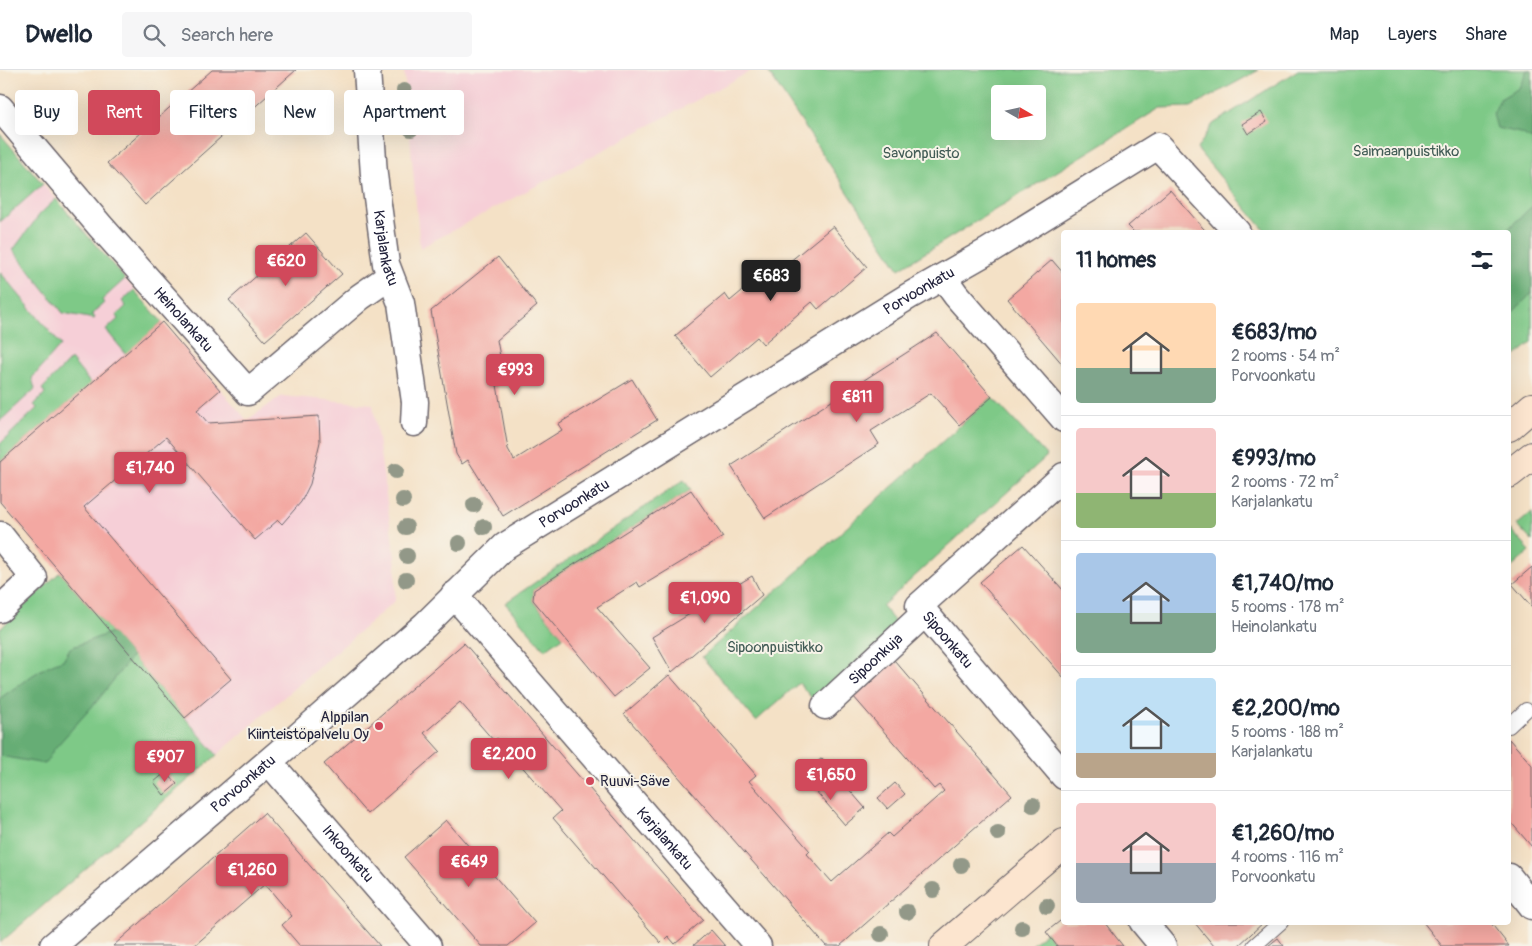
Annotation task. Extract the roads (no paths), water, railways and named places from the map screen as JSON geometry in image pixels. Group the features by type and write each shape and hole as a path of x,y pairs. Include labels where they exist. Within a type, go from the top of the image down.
{"main road":[{"path":"1511,425 1532,407"},
{"path":"1511,472 1532,456"},
{"path":"944,946 1061,846"}],"street":[{"name":"Karjalankatu","path":"367,70 374,175 386,264 401,303 415,402 414,423"},
{"name":"Heinolankatu","path":"0,108 101,227 248,392 360,297 390,276"},
{"name":"Porvoonkatu","path":"53,946 269,762 424,625 505,546 910,296 1158,146 1235,230"},
{"path":"943,277 1061,415"},
{"name":"Sipoonkatu","path":"1061,479 919,606 1061,772"},
{"path":"0,535 34,578 0,609"},
{"name":"Karjalankatu","path":"454,595 758,946"},
{"name":"Sipoonkuja","path":"826,706 925,613"},
{"name":"Inkoonkatu","path":"269,762 428,946"},
{"path":"1511,880 1532,906"},
{"path":"1146,925 1163,946"}],"lane":[{"path":"1511,724 1526,710"},
{"path":"1254,946 1278,925"}],"place":[{"name":"Alppilan Kiinteistöpalvelu Oy","path":"379,726"},
{"name":"Ruuvi-Säve","path":"590,781"}],"park label":[{"name":"Saimaanpuistikko","path":"1406,151"},
{"name":"Savonpuisto","path":"921,153"},
{"name":"Sipoonpuistikko","path":"775,647"}]}
